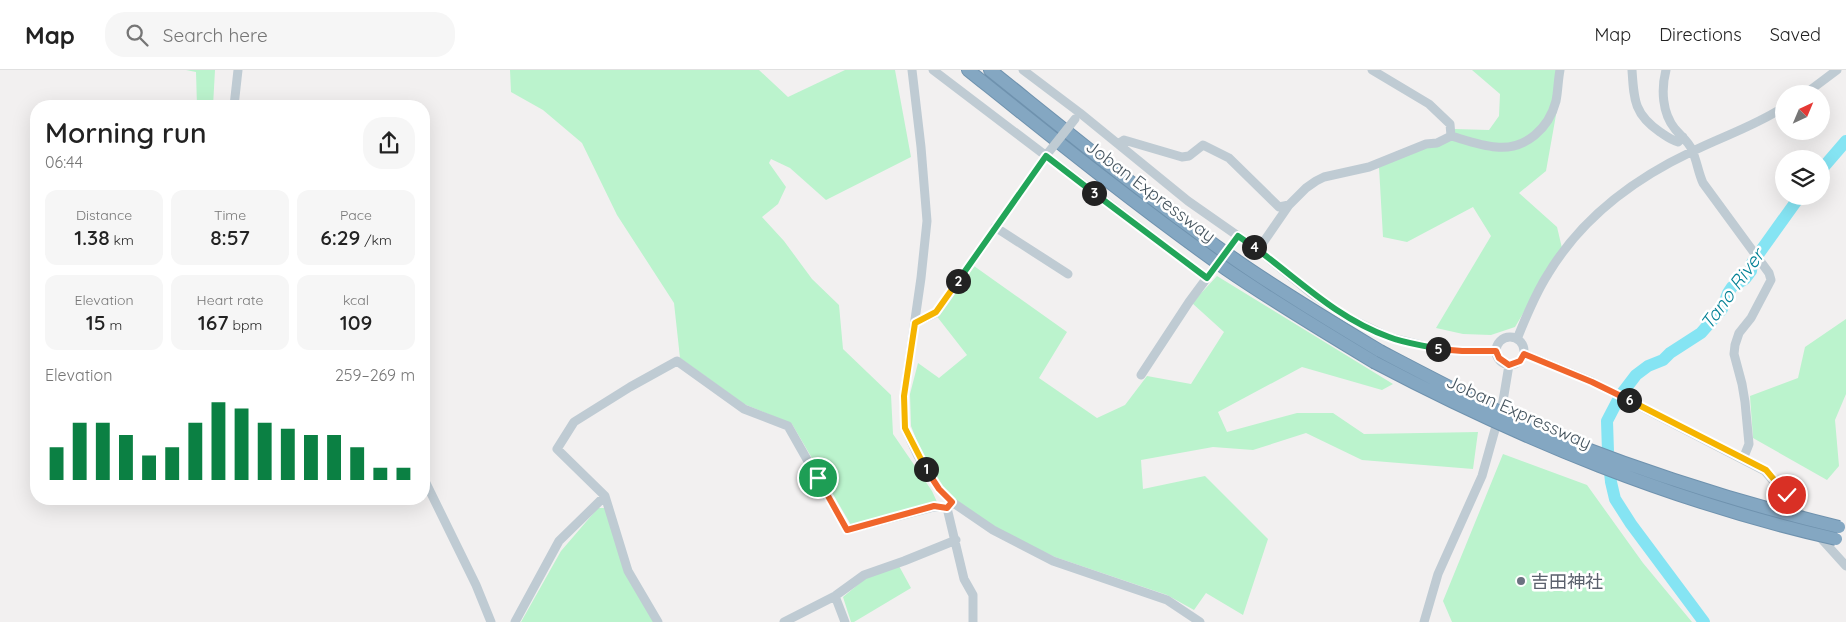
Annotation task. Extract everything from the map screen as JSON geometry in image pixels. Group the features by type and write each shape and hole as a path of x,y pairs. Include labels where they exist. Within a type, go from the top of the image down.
{"highway":[{"name":"Joban Expressway","path":"968,70 1087,165 1206,254 1296,315 1374,362 1443,399 1566,454 1665,492 1787,528 1842,534"},
{"name":"Joban Expressway","path":"990,70 1103,161 1226,253 1311,309 1380,351 1483,404 1571,443 1669,479 1842,534"}],"street":[{"path":"235,100 238,70"},
{"path":"912,70 927,221 904,396 905,428 918,456 950,505 964,578 973,595 973,622"},
{"path":"933,70 1208,276"},
{"path":"1023,70 1078,116 1118,144 1188,201 1258,250 1311,292 1347,317 1389,337 1438,349 1496,351"},
{"path":"1372,70 1429,104 1450,124 1451,136"},
{"path":"1258,250 1289,205 1306,188 1324,177 1369,167 1417,148 1437,143 1451,136 1496,147 1521,144 1533,137 1545,126 1551,115 1556,102 1560,70"},
{"path":"1632,70 1635,104 1640,114 1672,140 1678,142 1683,137"},
{"path":"1666,70 1663,86 1664,102 1674,128 1693,151 1697,170 1703,183 1769,273 1771,280 1751,318 1739,333 1735,345 1734,354 1742,384 1749,444 1743,459"},
{"path":"1817,85 1837,70"},
{"path":"1516,339 1548,274 1570,242 1601,210 1633,185 1661,167 1747,128 1775,113"},
{"path":"915,323 936,312 1047,155 1078,116"},
{"path":"1118,144 1124,140 1182,157 1189,156 1203,146 1229,158 1278,207 1289,205"},
{"path":"995,227 1068,274"},
{"path":"1141,375 1188,302 1237,237"},
{"path":"1505,338 1516,339 1522,344 1524,354 1520,361 1509,365 1499,358 1496,351 1499,343 1505,338"},
{"path":"1524,354 1640,405 1766,470 1815,532 1846,566"},
{"path":"658,622 628,571 605,496 557,449 574,422 630,387 677,361 744,409 788,426 847,530 934,506 950,505 1053,561 1166,600 1200,622"},
{"path":"1424,622 1438,574 1482,476 1503,401 1509,365"},
{"path":"430,491 476,585 491,622"},
{"path":"515,622 559,541 605,496"},
{"path":"784,622 835,596 864,575 904,562 956,540"},
{"path":"835,596 843,621"}],"green space":[{"path":"186,70 215,70 213,100 197,100 196,72"},
{"path":"510,70 759,70 788,97 845,70 895,70 911,157 826,200 790,168 771,159 769,163 786,187 778,204 762,217 784,241 812,279 839,305 843,349 891,395 893,434 932,491 937,502 851,525 792,424 744,404 680,358 674,303 617,215 582,143 543,110 511,92"},
{"path":"1472,70 1564,70 1546,171 1519,193 1557,227 1562,248 1515,327 1491,335 1463,334 1436,328 1491,236 1473,207 1407,242 1383,237 1379,167 1426,147 1454,129 1489,130 1499,116 1500,94"},
{"path":"974,266 1067,332 1039,378 1097,418 1125,405 1147,376 1191,384 1224,332 1192,303 1217,276 1393,384 1382,390 1302,367 1218,412 1227,432 1297,413 1333,413 1364,434 1478,432 1473,469 1362,460 1306,433 1253,450 1213,447 1141,460 1143,489 1205,476 1268,539 1243,615 1206,593 1194,610 1167,595 1055,557 994,528 955,499 941,485 922,454 911,426 910,394 918,363 939,378 967,355 935,314"},
{"path":"1846,319 1846,394 1835,420 1839,466 1827,480 1753,438 1750,396 1798,378 1805,347"},
{"path":"1503,454 1587,485 1643,563 1692,622 1452,622 1443,601"},
{"path":"598,508 606,508 654,622 521,622 561,551"},
{"path":"899,566 911,588 851,622 843,597 866,578"}],"waterway":[{"name":"Tano River","path":"1830,160 1846,141"},
{"name":"Tano River","path":"1704,622 1631,524 1615,499 1611,482 1607,421 1620,396 1636,375 1648,366 1663,360 1670,353 1701,333 1722,309 1732,287 1745,279 1751,271 1752,263 1794,205"}],"place":[{"name":"吉田神社","path":"1521,581"}],"route":[{"path":"818,478 847,530 934,506 947,508 952,502 939,489 918,456 905,428 904,396 915,323 936,312 1046,156 1207,278 1238,236 1347,317 1389,337 1438,349 1496,351 1502,362 1509,365 1520,361 1524,354 1548,363 1640,405 1766,470 1787,495"}]}
